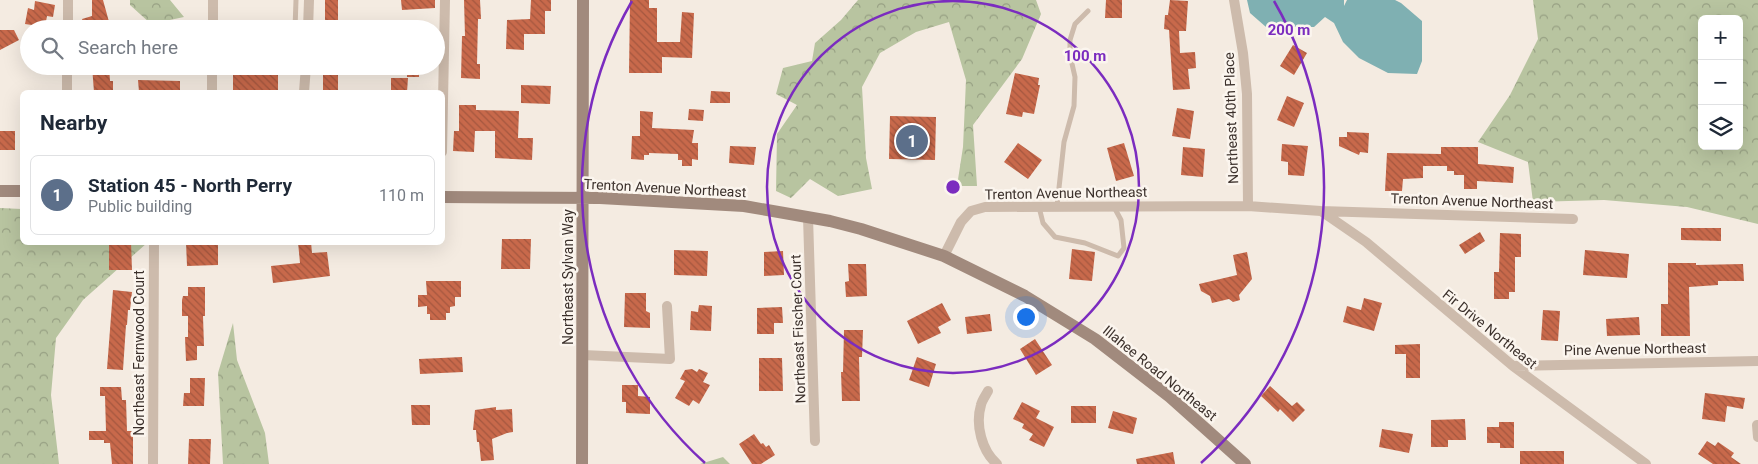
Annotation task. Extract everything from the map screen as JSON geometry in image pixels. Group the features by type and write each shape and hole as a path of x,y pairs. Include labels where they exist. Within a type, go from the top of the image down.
{"main road":[{"name":"Northeast Sylvan Way","path":"582,464 583,0"},
{"path":"0,191 20,191"},
{"name":"Trenton Avenue Northeast","path":"445,197 583,198 718,203 762,208 861,229 944,256"},
{"name":"Illahee Road Northeast","path":"944,256 1025,296 1095,339 1170,397 1245,464"}],"street":[{"path":"68,0 68,20"},
{"path":"213,0 213,20"},
{"path":"308,20 309,0"},
{"path":"445,0 445,20"},
{"name":"Northeast 40th Place","path":"1234,0 1243,53 1247,94 1248,206"},
{"path":"67,75 67,90"},
{"path":"212,75 212,90"},
{"path":"304,90 305,75"},
{"path":"443,90 444,75"},
{"name":"Trenton Avenue Northeast","path":"944,256 961,222 972,212 985,207 1248,206 1320,211 1573,219"},
{"name":"Fir Drive Northeast","path":"1320,211 1366,242 1512,366 1646,464"},
{"name":"Northeast Fischer Court","path":"808,217 815,441"},
{"name":"Northeast Fernwood Court","path":"153,464 154,245"},
{"path":"583,356 670,359 668,306"},
{"name":"Pine Avenue Northeast","path":"1512,366 1758,361"},
{"path":"988,391 980,406 982,444 997,464"},
{"path":"1757,425 1758,437"}],"lane":[{"path":"295,20 296,0"},
{"path":"1057,207 1064,142 1074,106 1076,77 1070,55 1070,40 1075,24 1088,11"},
{"path":"1039,207 1043,223 1055,237 1085,243 1118,256 1124,248 1122,220 1114,207"}],"green space":[{"path":"130,0 170,0 184,17 170,20 147,20 130,5"},
{"path":"858,0 1036,0 1041,14 1022,59 973,125 977,186 957,186 963,147 966,80 949,22 916,32 880,53 862,87 866,158 872,189 838,196 810,179 791,198 776,191 777,134 797,105 776,94 783,68 812,61 815,43 841,20"},
{"path":"1533,0 1758,0 1758,224 1687,207 1604,200 1533,202 1528,162 1478,142 1510,95 1538,39"},
{"path":"0,208 20,209 20,245 145,245 83,300 56,338 51,395 59,464 0,464"},
{"path":"233,323 237,360 265,433 269,464 223,464 218,373"},
{"path":"723,457 730,464 700,464"}],"water":[{"path":"1247,0 1344,0 1344,6 1347,0 1395,0 1422,21 1422,61 1417,74 1388,73 1359,58 1343,42 1334,23 1325,17 1314,27 1266,27 1250,13"}],"building":[{"path":"92,0 103,0 109,20 82,20 92,16"},
{"path":"325,0 338,0 338,20 325,20"},
{"path":"401,0 435,0 435,8 402,10"},
{"path":"464,0 480,0 481,19 478,19 477,64 480,64 480,79 461,78 462,36 465,36"},
{"path":"531,0 551,0 551,11 545,11 545,34 524,34 524,50 506,49 507,20 530,19"},
{"path":"630,0 649,0 649,8 657,8 657,42 680,42 682,12 694,13 692,58 662,57 662,73 629,73"},
{"path":"1106,0 1122,0 1122,18 1105,18"},
{"path":"1170,0 1188,1 1186,31 1179,31 1180,53 1195,52 1196,68 1188,69 1190,89 1173,90 1169,30 1164,29 1165,15 1168,15"},
{"path":"35,1 55,5 53,17 47,16 46,20 26,20 28,8 34,10"},
{"path":"0,30 14,30 19,40 0,50"},
{"path":"1293,45 1307,53 1294,75 1280,66"},
{"path":"1015,73 1039,78 1038,85 1040,85 1034,114 1023,112 1022,117 1006,114"},
{"path":"93,75 110,75 110,81 113,81 113,90 94,90"},
{"path":"233,75 278,75 278,90 233,90"},
{"path":"323,75 338,75 338,90 323,90"},
{"path":"407,75 419,75 419,77 407,77"},
{"path":"391,78 408,78 407,90 391,90"},
{"path":"138,80 180,81 180,90 139,90"},
{"path":"521,85 551,86 550,104 521,103"},
{"path":"711,91 730,92 730,103 710,103"},
{"path":"1287,96 1304,103 1294,127 1277,120"},
{"path":"459,105 476,105 476,110 519,111 518,138 533,138 532,160 495,158 495,131 475,131 474,152 453,151 454,131 459,131"},
{"path":"1177,108 1194,111 1190,139 1172,136"},
{"path":"689,109 704,110 703,121 688,120"},
{"path":"640,111 653,112 652,128 694,130 692,143 698,143 698,160 692,159 692,166 682,166 682,160 678,160 678,154 649,153 649,155 644,155 644,160 631,159 632,136 640,136"},
{"path":"890,116 936,117 935,160 889,159"},
{"path":"0,131 15,131 15,150 0,150"},
{"path":"1347,132 1369,133 1368,153 1360,152 1359,155 1339,146 1339,137 1347,137"},
{"path":"1018,143 1042,160 1028,179 1004,162"},
{"path":"1124,143 1134,176 1116,181 1107,148"},
{"path":"1282,144 1308,146 1304,176 1288,175 1288,162 1281,161"},
{"path":"730,146 756,147 754,165 729,163"},
{"path":"1183,147 1205,149 1203,177 1181,175"},
{"path":"1441,147 1478,147 1478,164 1514,167 1513,183 1477,181 1477,189 1464,189 1464,175 1454,175 1454,171 1447,171 1447,166 1423,166 1423,178 1403,179 1402,191 1385,191 1387,153 1441,154"},
{"path":"1681,228 1721,228 1721,241 1681,240"},
{"path":"1480,232 1485,241 1465,254 1459,245"},
{"path":"1500,233 1521,234 1521,257 1515,257 1515,292 1509,292 1509,299 1494,299 1494,272 1499,272"},
{"path":"502,239 531,239 530,269 501,269"},
{"path":"109,245 131,245 132,270 109,270"},
{"path":"186,245 218,245 218,265 187,266"},
{"path":"298,245 311,245 312,253 327,252 330,276 273,283 271,266 300,263"},
{"path":"1072,249 1095,252 1092,281 1069,279"},
{"path":"674,250 708,251 707,276 674,275"},
{"path":"1585,250 1629,254 1627,278 1583,275"},
{"path":"783,251 784,275 764,276 764,252"},
{"path":"1247,252 1252,279 1239,295 1240,300 1233,302 1229,299 1212,303 1210,296 1201,291 1199,284 1237,275 1233,255"},
{"path":"1668,263 1696,263 1696,265 1743,264 1744,281 1718,281 1718,285 1689,287 1690,336 1661,336 1661,304 1668,304"},
{"path":"848,264 866,264 867,296 846,297 845,282 849,281"},
{"path":"426,281 461,281 461,297 455,297 455,306 450,307 450,313 446,313 446,320 430,320 430,314 427,314 427,306 418,307 418,295 427,295"},
{"path":"188,287 205,287 205,316 203,316 204,346 197,346 197,360 186,361 185,337 188,337 188,316 182,316 182,300 183,296 188,296"},
{"path":"113,290 132,292 126,325 123,370 107,369"},
{"path":"625,293 646,293 646,311 650,313 650,328 624,327"},
{"path":"1364,298 1382,303 1374,331 1343,322 1347,306 1361,310"},
{"path":"942,303 951,320 938,327 941,333 918,344 907,321"},
{"path":"699,305 712,306 711,331 690,330 691,311 698,312"},
{"path":"782,307 783,323 774,323 774,334 757,334 757,308"},
{"path":"1543,310 1560,311 1558,341 1541,340"},
{"path":"990,314 992,331 967,334 965,317"},
{"path":"1639,317 1640,335 1607,336 1606,319"},
{"path":"844,330 863,330 862,357 859,357 860,401 842,401 841,372 843,372"},
{"path":"1035,339 1052,365 1036,375 1020,349"},
{"path":"1420,344 1420,378 1406,378 1406,354 1395,354 1395,345"},
{"path":"462,357 463,372 420,374 419,359"},
{"path":"917,357 936,364 929,387 909,380"},
{"path":"759,358 782,358 783,391 759,391"},
{"path":"692,369 697,372 699,369 708,373 703,382 710,385 699,404 693,400 689,406 675,398 685,381 680,379 685,370"},
{"path":"190,378 205,378 204,406 183,406 184,393 190,393"},
{"path":"622,385 638,385 638,396 650,397 650,414 626,413 626,402 622,402"},
{"path":"1270,386 1292,406 1297,402 1305,410 1293,422 1280,409 1278,412 1261,396"},
{"path":"100,387 121,387 122,400 126,400 127,431 133,431 133,464 112,464 110,443 104,443 104,440 89,440 89,431 106,431 105,396 100,396"},
{"path":"1705,393 1745,398 1743,409 1727,406 1725,422 1702,419"},
{"path":"1022,402 1040,411 1036,418 1054,427 1044,447 1029,440 1033,434 1022,428 1024,424 1013,419"},
{"path":"411,405 430,405 430,425 412,425"},
{"path":"1071,406 1096,406 1096,423 1071,423"},
{"path":"496,407 496,410 512,409 513,432 492,439 494,460 481,461 476,430 473,430 475,410"},
{"path":"1113,411 1137,418 1133,434 1108,428"},
{"path":"1465,419 1466,440 1448,440 1448,447 1431,447 1431,420"},
{"path":"1499,422 1514,422 1514,448 1500,448 1500,443 1487,443 1487,427 1499,427"},
{"path":"1382,429 1413,434 1409,453 1379,447"},
{"path":"754,434 761,444 763,443 766,447 769,445 775,455 761,464 752,464 739,444"},
{"path":"189,439 211,439 210,464 188,464"},
{"path":"1707,441 1715,446 1718,442 1734,453 1731,457 1741,464 1713,464 1698,454"},
{"path":"1520,451 1564,451 1564,464 1520,464"},
{"path":"1173,452 1175,464 1137,464 1136,459"}],"place":[{"name":"Station 45 - North Perry","path":"912,141"}]}
